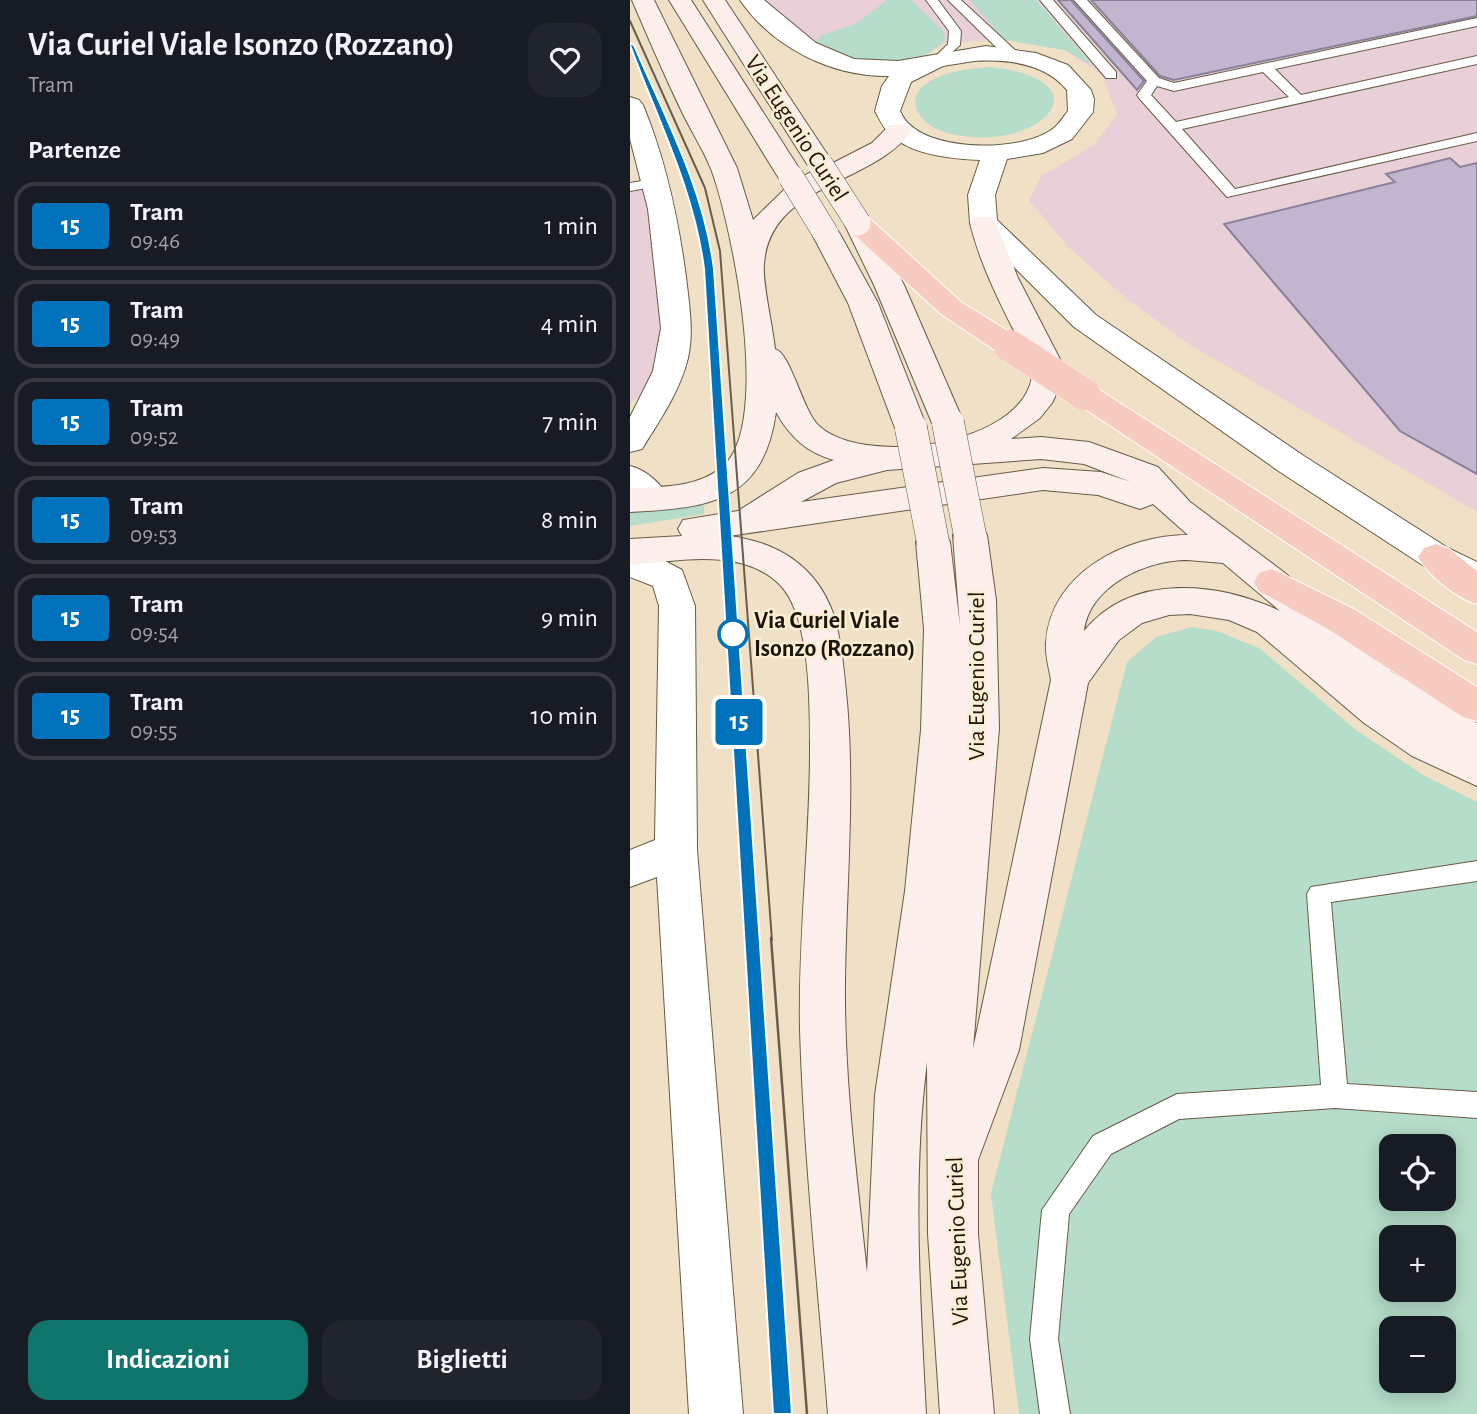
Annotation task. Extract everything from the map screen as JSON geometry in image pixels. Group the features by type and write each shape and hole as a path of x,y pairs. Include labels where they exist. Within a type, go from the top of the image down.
{"highway":[{"path":"858,223 951,308 1477,650"},
{"path":"1436,557 1477,591"},
{"path":"1272,582 1341,620 1477,706"}],"main road":[{"path":"638,492 709,489 743,466 759,435 762,406 757,318 749,265 723,166 643,0"},
{"name":"Via Eugenio Curiel","path":"680,0 826,234 863,303 911,428 933,542 942,629 941,730 926,891 899,1095 893,1274 899,1414"},
{"name":"Via Eugenio Curiel","path":"714,0 858,223 890,285 946,439 970,535 978,600 980,728 951,1026 949,1083 954,1161 953,1234 967,1414"},
{"path":"749,265 763,225 777,212 811,182 855,165 881,149 898,130"},
{"path":"741,522 808,480 841,466 890,460 946,439 1012,425 1042,395 1047,364 989,246 984,223"},
{"path":"757,318 788,405 807,434 834,448 890,460"},
{"path":"946,439 1089,453 1146,475 1178,510 1272,582 1391,691 1477,742"},
{"path":"630,538 844,510 1043,479 1101,484 1178,510"},
{"path":"630,552 743,548 773,561 796,580 819,623 830,736 822,1026 855,1414"},
{"path":"954,1161 996,1050 1070,680 1063,641 1075,601 1094,582 1140,554 1178,548 1231,551"},
{"path":"1070,680 1103,633 1122,617 1168,602 1218,603 1270,622 1378,712 1426,744 1477,770"}],"street":[{"path":"751,0 800,46 824,58 870,68 908,68 939,60 974,54 1010,54 1044,63 1070,78 1080,90 1083,104 1078,117 1066,130 1048,141 997,153 940,149 916,141 898,130 887,115 887,98 896,82 914,69 939,60"},
{"path":"630,105 639,149 659,182 675,311 675,345 668,371 653,409 630,441"},
{"path":"997,153 984,179 979,205 984,223 1085,321 1213,412 1436,557 1477,578"},
{"path":"630,404 668,371"},
{"path":"630,564 642,564 669,579 677,606 676,850 716,1414"},
{"path":"630,870 676,850"}],"lane":[{"path":"921,0 955,31"},
{"path":"932,0 955,31 954,45 939,60"},
{"path":"954,0 1010,54"},
{"path":"1046,0 1111,75"},
{"path":"1080,0 1154,80 1174,87 1477,22"},
{"path":"1399,38 1434,69"},
{"path":"1173,127 1477,60"},
{"path":"1265,67 1298,99"},
{"path":"1154,80 1144,95 1232,194 1477,137"},
{"path":"630,187 659,182"},
{"path":"1335,1096 1319,894 1477,871"},
{"path":"1055,1414 1044,1339 1056,1210 1102,1145 1177,1107 1335,1096 1477,1105"}],"shaded area":[{"path":"764,0 1477,0 1477,512 1190,345 1128,300 1068,247 1029,200 1041,176 1094,145 1117,114 1102,75 1064,50 1011,39 945,43 923,57 892,62 840,54 792,30"},
{"path":"658,182 668,371 630,404 630,187"}],"green space":[{"path":"887,0 911,0 943,31 945,39 933,50 917,58 881,63 844,58 814,43 822,35 855,24"},
{"path":"970,0 1036,0 1092,65 1064,50 1004,40"},
{"path":"990,67 1026,74 1047,86 1054,99 1049,113 1034,125 1012,134 983,137 946,133 931,126 919,115 916,98 920,89 929,82 954,72"},
{"path":"704,504 704,514 630,526 630,513"},
{"path":"1192,627 1217,631 1259,648 1356,730 1423,775 1477,802 1477,1414 1019,1414 991,1194 1127,662 1156,637"}],"building":[{"path":"1058,0 1071,0 1144,81 1137,90"},
{"path":"1091,0 1477,0 1477,16 1174,80 1160,76"},
{"path":"1450,158 1460,167 1477,163 1477,474 1400,431 1224,224 1395,182 1386,174"}],"tram line":[{"path":"630,21 705,188 720,251 772,940"},
{"name":"15","path":"630,45 693,189 705,236 709,269 783,1414"},
{"path":"644,77 692,194 709,269 752,940"},
{"path":"752,938 783,1414"},
{"path":"771,938 807,1414"}],"place":[{"name":"Via Curiel Viale Isonzo (Rozzano)","path":"733,634"}]}
